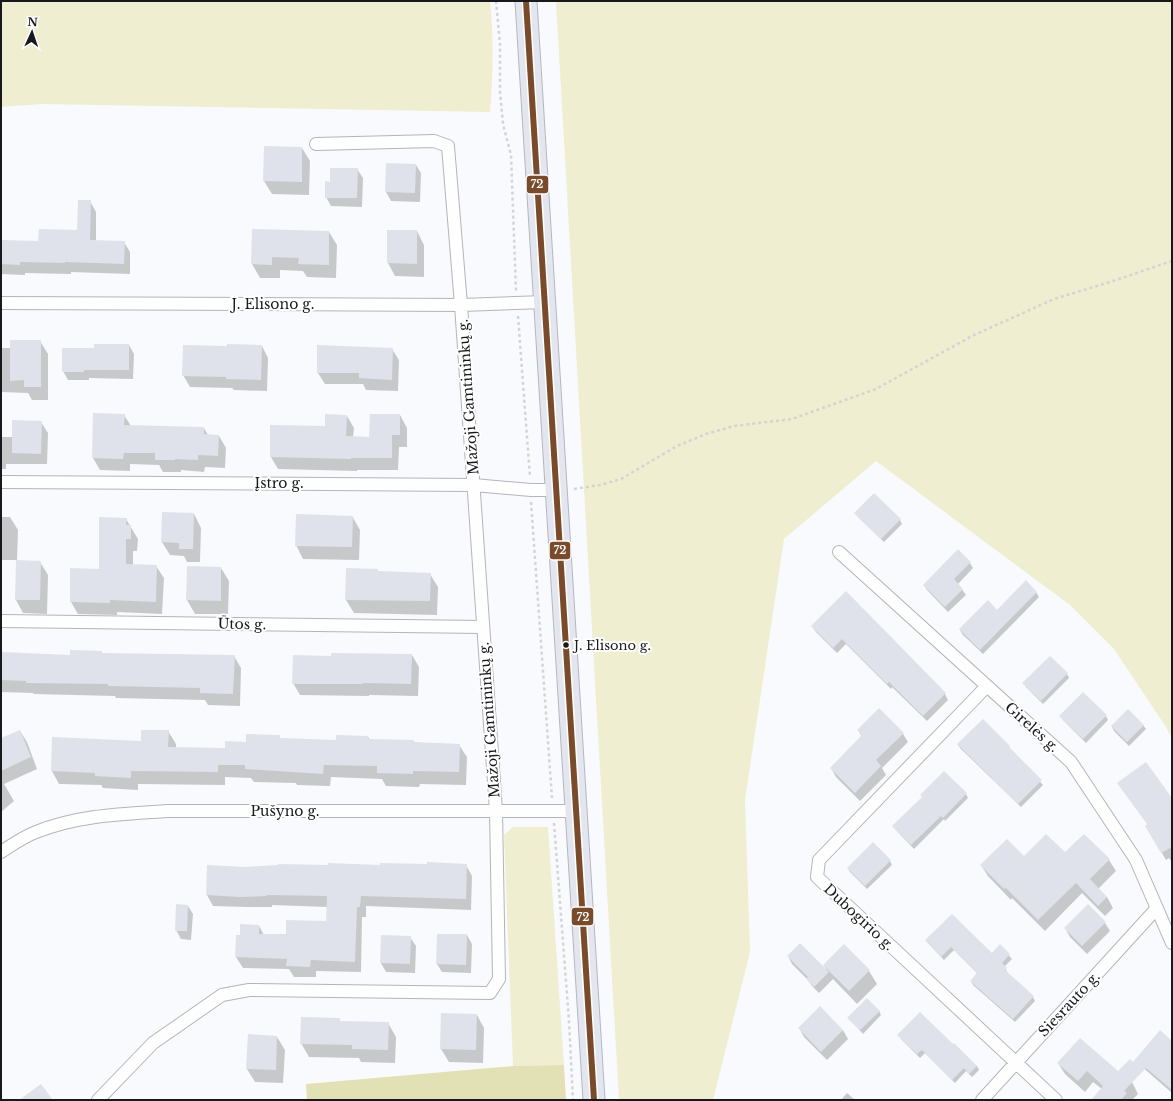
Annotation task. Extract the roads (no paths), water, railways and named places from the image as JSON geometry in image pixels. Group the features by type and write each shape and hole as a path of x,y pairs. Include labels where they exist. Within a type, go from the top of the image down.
{"highway":[{"path":"526,1 594,1100"}],"street":[{"name":"Mažoji Gamtininkų g.","path":"98,1100 153,1043 222,995 249,990 490,994 499,979 496,811 474,485 448,146 434,141 316,144"},
{"name":"J. Elisono g.","path":"1,303 461,305 545,302"},
{"name":"Įstro g.","path":"1,482 474,485 531,490 556,490"},
{"name":"Girelės g.","path":"839,552 1071,762 1136,860 1172,943"},
{"name":"Ūtos g.","path":"1,621 483,627"},
{"name":"Dubogirio g.","path":"987,686 819,860 817,877 1056,1100"},
{"name":"Pušyno g.","path":"1,852 34,833 52,826 105,815 167,811 577,811"},
{"name":"Siesrauto g.","path":"982,1100 1015,1062 1157,908"}],"place":[{"name":"J. Elisono g.","path":"566,645"}]}
